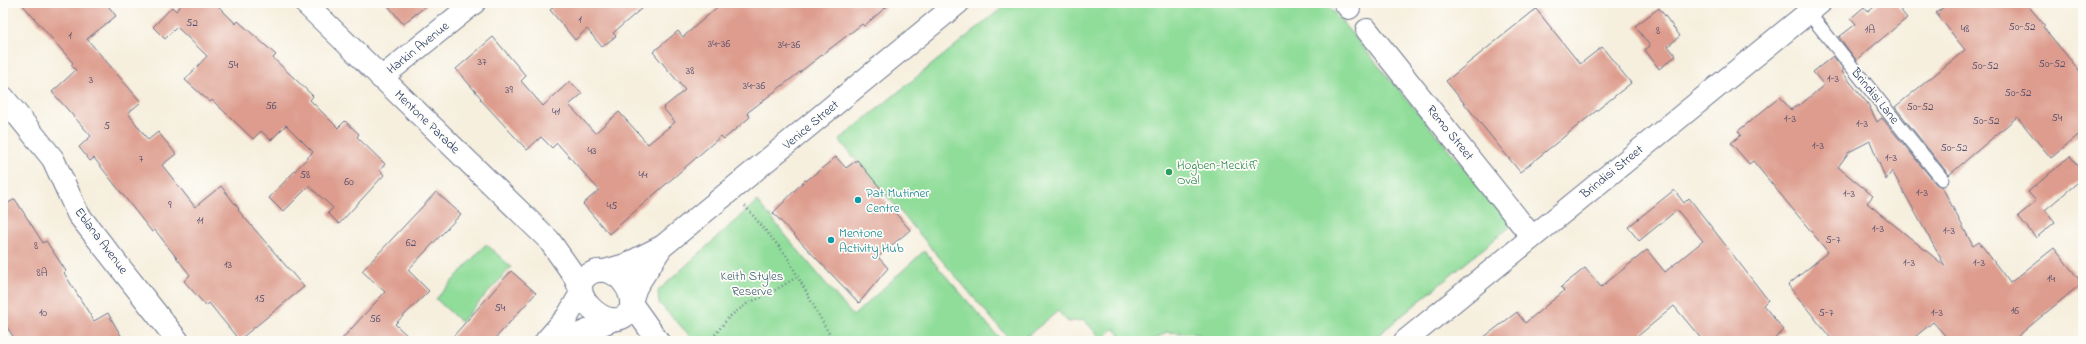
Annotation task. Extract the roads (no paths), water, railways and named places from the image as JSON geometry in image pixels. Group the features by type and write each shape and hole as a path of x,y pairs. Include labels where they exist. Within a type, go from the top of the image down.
{"street":[{"name":"Mentone Parade","path":"305,3 549,240 573,274 581,292"},
{"name":"Harkin Avenue","path":"382,78 474,3"},
{"name":"Venice Street","path":"603,271 625,265 663,246 732,191 946,7"},
{"name":"Brindisi Street","path":"1405,341 1814,8"},
{"name":"Remo Street","path":"1367,30 1532,237"},
{"name":"Eblana Avenue","path":"3,97 53,159 78,214 178,341"},
{"name":"Mentone Parade","path":"549,240 603,271"},
{"name":"Venice Street","path":"631,303 636,287 663,246"},
{"path":"603,271 614,275 623,282 629,291 631,303 631,310 626,315 560,341 567,317 581,292 582,284 588,276 603,271"},
{"path":"581,292 592,311 602,319 612,321 651,341"},
{"path":"631,303 658,341"}],"lane":[{"name":"Brindisi Lane","path":"1814,8 1942,180"}],"place":[{"name":"Hogben-Meckiff Oval","path":"1169,172"},
{"name":"Pat Mutimer Centre","path":"858,200"},
{"name":"Mentone Activity Hub","path":"831,240"}],"park label":[{"name":"Keith Styles Reserve","path":"752,284"}]}
